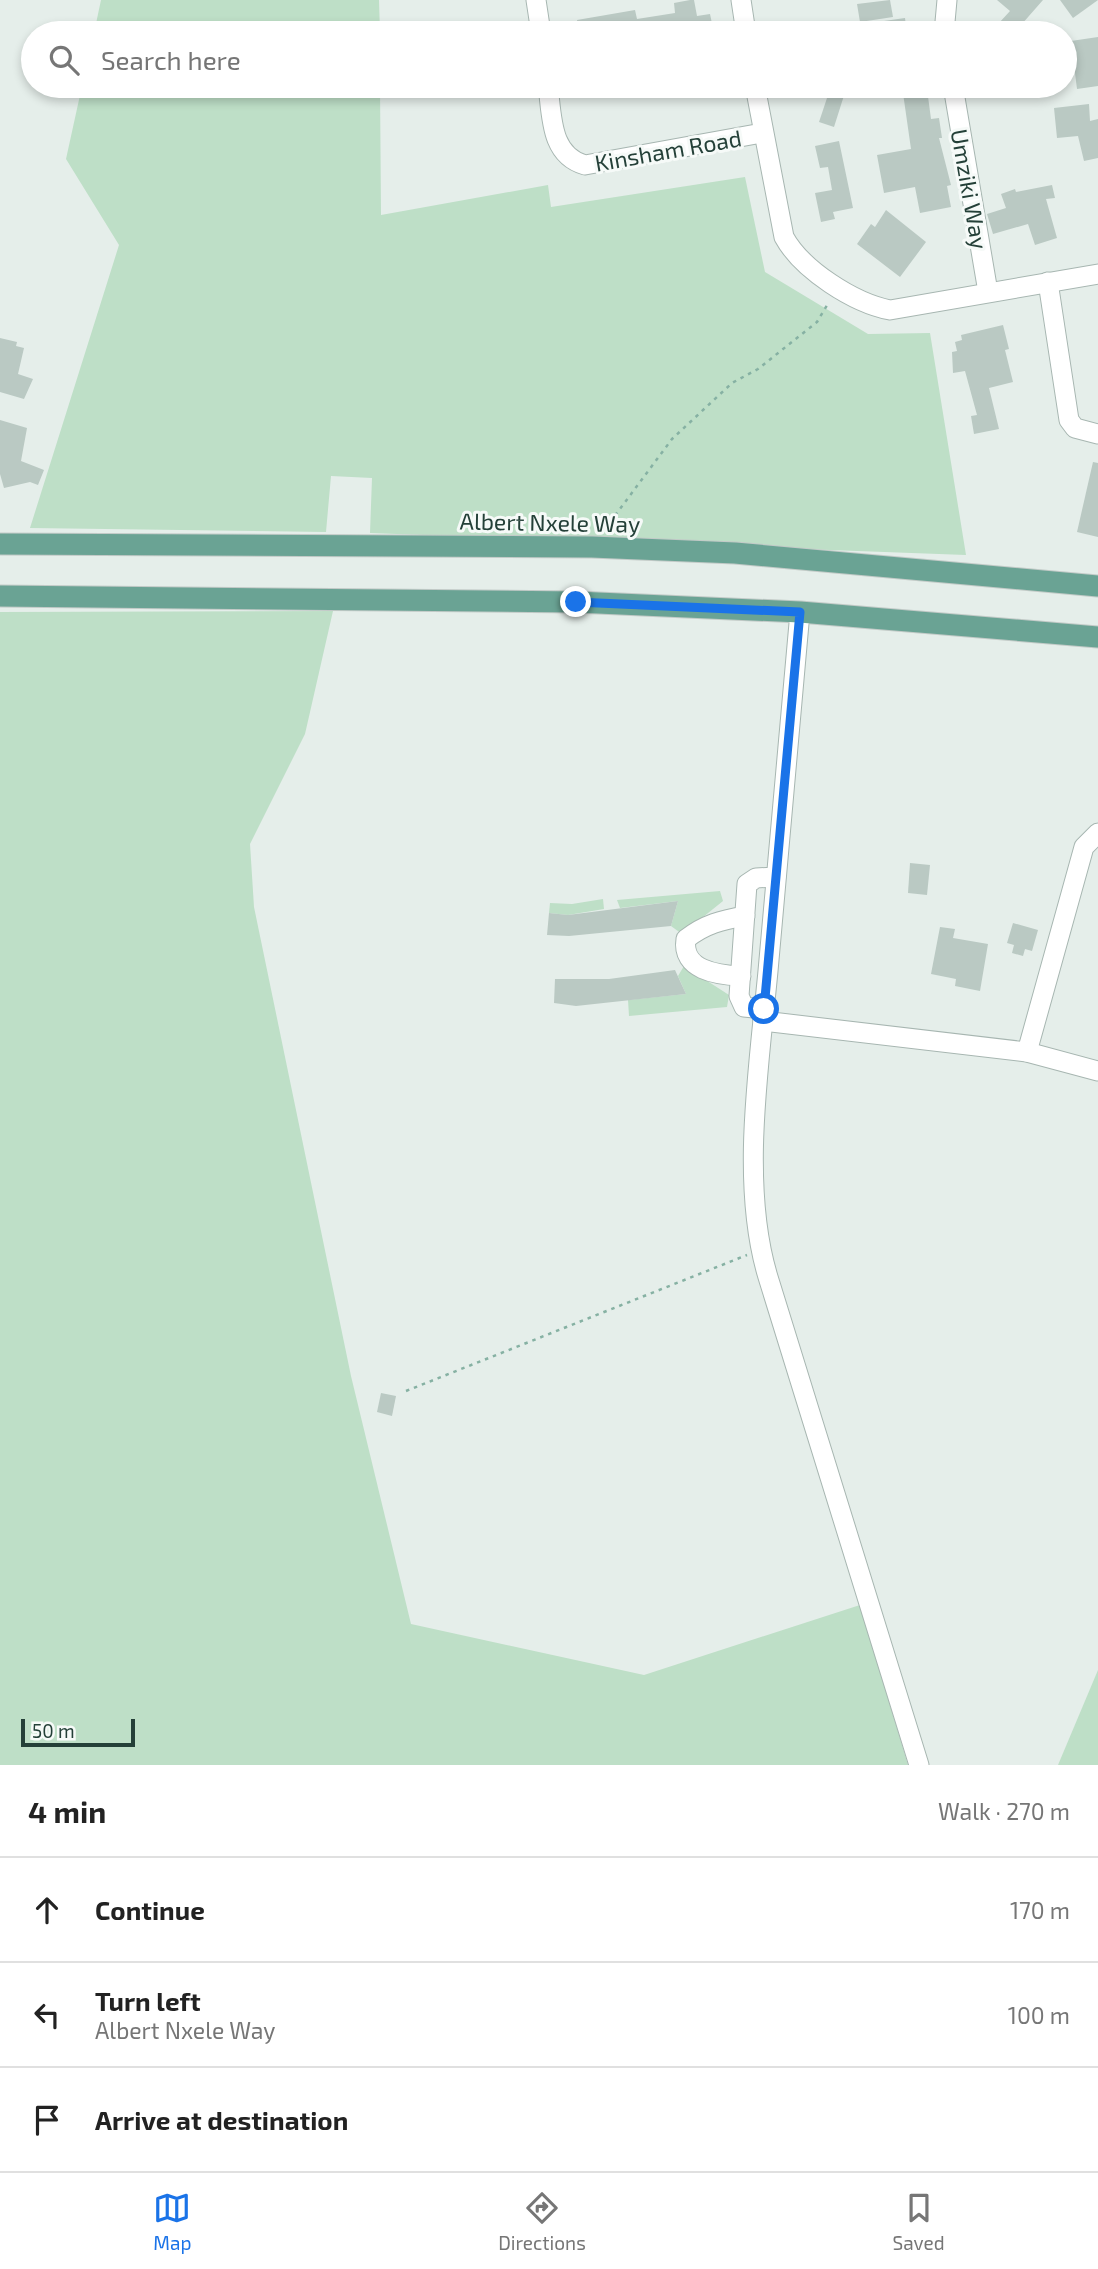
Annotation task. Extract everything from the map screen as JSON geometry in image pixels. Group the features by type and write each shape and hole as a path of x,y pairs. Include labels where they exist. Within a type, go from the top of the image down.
{"main road":[{"name":"Albert Nxele Way","path":"0,544 592,547 735,553 1098,586"},
{"path":"0,596 576,602 800,612 1098,637"}],"street":[{"path":"536,0 539,21"},
{"path":"741,0 744,21"},
{"path":"945,21 947,0"},
{"name":"Kinsham Road","path":"550,98 554,134 560,147 572,162 585,165 762,133"},
{"path":"757,98 784,237 799,258 869,306 890,310 1098,274"},
{"name":"Umziki Way","path":"955,98 988,292"},
{"path":"1048,282 1069,420 1075,428 1098,434"},
{"path":"800,612 764,1015 752,1190 760,1250 919,1765"},
{"path":"1027,1052 1084,847 1098,833"},
{"path":"776,877 755,878 747,884 739,996 744,1007 764,1015 1027,1052 1098,1071"},
{"path":"741,976 718,975 702,968 688,960 684,950 686,939 698,930 718,920 745,916"}],"path":[{"path":"592,547 672,439 732,383 758,369 817,322 838,287"},
{"path":"406,1391 760,1250"}],"green space":[{"path":"101,0 379,0 380,21 97,21"},
{"path":"79,98 380,98 381,215 548,185 551,207 745,177 765,272 868,334 930,333 966,555 370,533 372,478 331,476 326,532 30,528 119,245 66,159"},
{"path":"333,611 305,734 250,844 254,907 351,1376 411,1624 644,1675 860,1605 908,1765 0,1765 0,612"},
{"path":"720,891 723,901 682,934 671,926 678,901 620,908 617,900"},
{"path":"603,899 604,909 568,915 549,913 550,903 572,904"},
{"path":"684,966 729,995 727,1007 629,1016 628,1000 686,994 678,976"},
{"path":"1098,1670 1098,1765 1058,1765"}],"building":[{"path":"694,0 697,16 710,14 711,21 577,21 635,10 637,19 675,13 674,3"},
{"path":"890,0 893,17 860,21 857,4"},
{"path":"997,0 1043,0 1025,21 1001,21 1010,11"},
{"path":"1060,0 1098,0 1073,18"},
{"path":"905,18 905,21 884,21"},
{"path":"1098,37 1098,86 1077,89 1077,40"},
{"path":"827,98 843,98 834,127 819,122"},
{"path":"904,98 928,98 931,119 939,118 942,138 939,138 951,185 947,186 951,207 920,213 915,187 884,193 877,155 911,149"},
{"path":"1089,104 1090,121 1098,119 1098,158 1084,161 1078,136 1057,138 1054,108"},
{"path":"839,141 853,208 833,212 835,219 821,222 815,193 832,190 828,167 820,168 815,146"},
{"path":"1052,185 1055,198 1046,199 1057,238 1035,245 1028,224 993,234 987,214 1006,208 1001,194 1015,189 1016,192"},
{"path":"886,210 926,242 900,277 857,244 871,224 875,227"},
{"path":"1003,325 1009,349 1005,350 1013,382 989,388 999,429 974,434 971,416 977,415 965,371 953,373 952,352 957,351 955,342 962,340 961,335"},
{"path":"0,338 17,342 16,346 24,348 18,374 33,379 24,399 0,392"},
{"path":"0,420 27,428 21,461 44,470 38,485 30,482 4,488 0,474"},
{"path":"1093,462 1098,463 1098,537 1077,532"},
{"path":"910,863 930,865 927,895 908,893"},
{"path":"678,901 671,926 569,936 547,935 549,913 568,915"},
{"path":"1013,923 1038,930 1032,951 1025,949 1023,956 1012,953 1014,945 1007,943"},
{"path":"940,927 955,929 953,938 988,944 980,991 955,986 956,979 931,974"},
{"path":"675,970 686,994 576,1006 554,1003 555,979 609,979"},
{"path":"381,1393 396,1396 392,1416 377,1412"}],"route":[{"path":"576,602 800,612 764,1009"}]}
